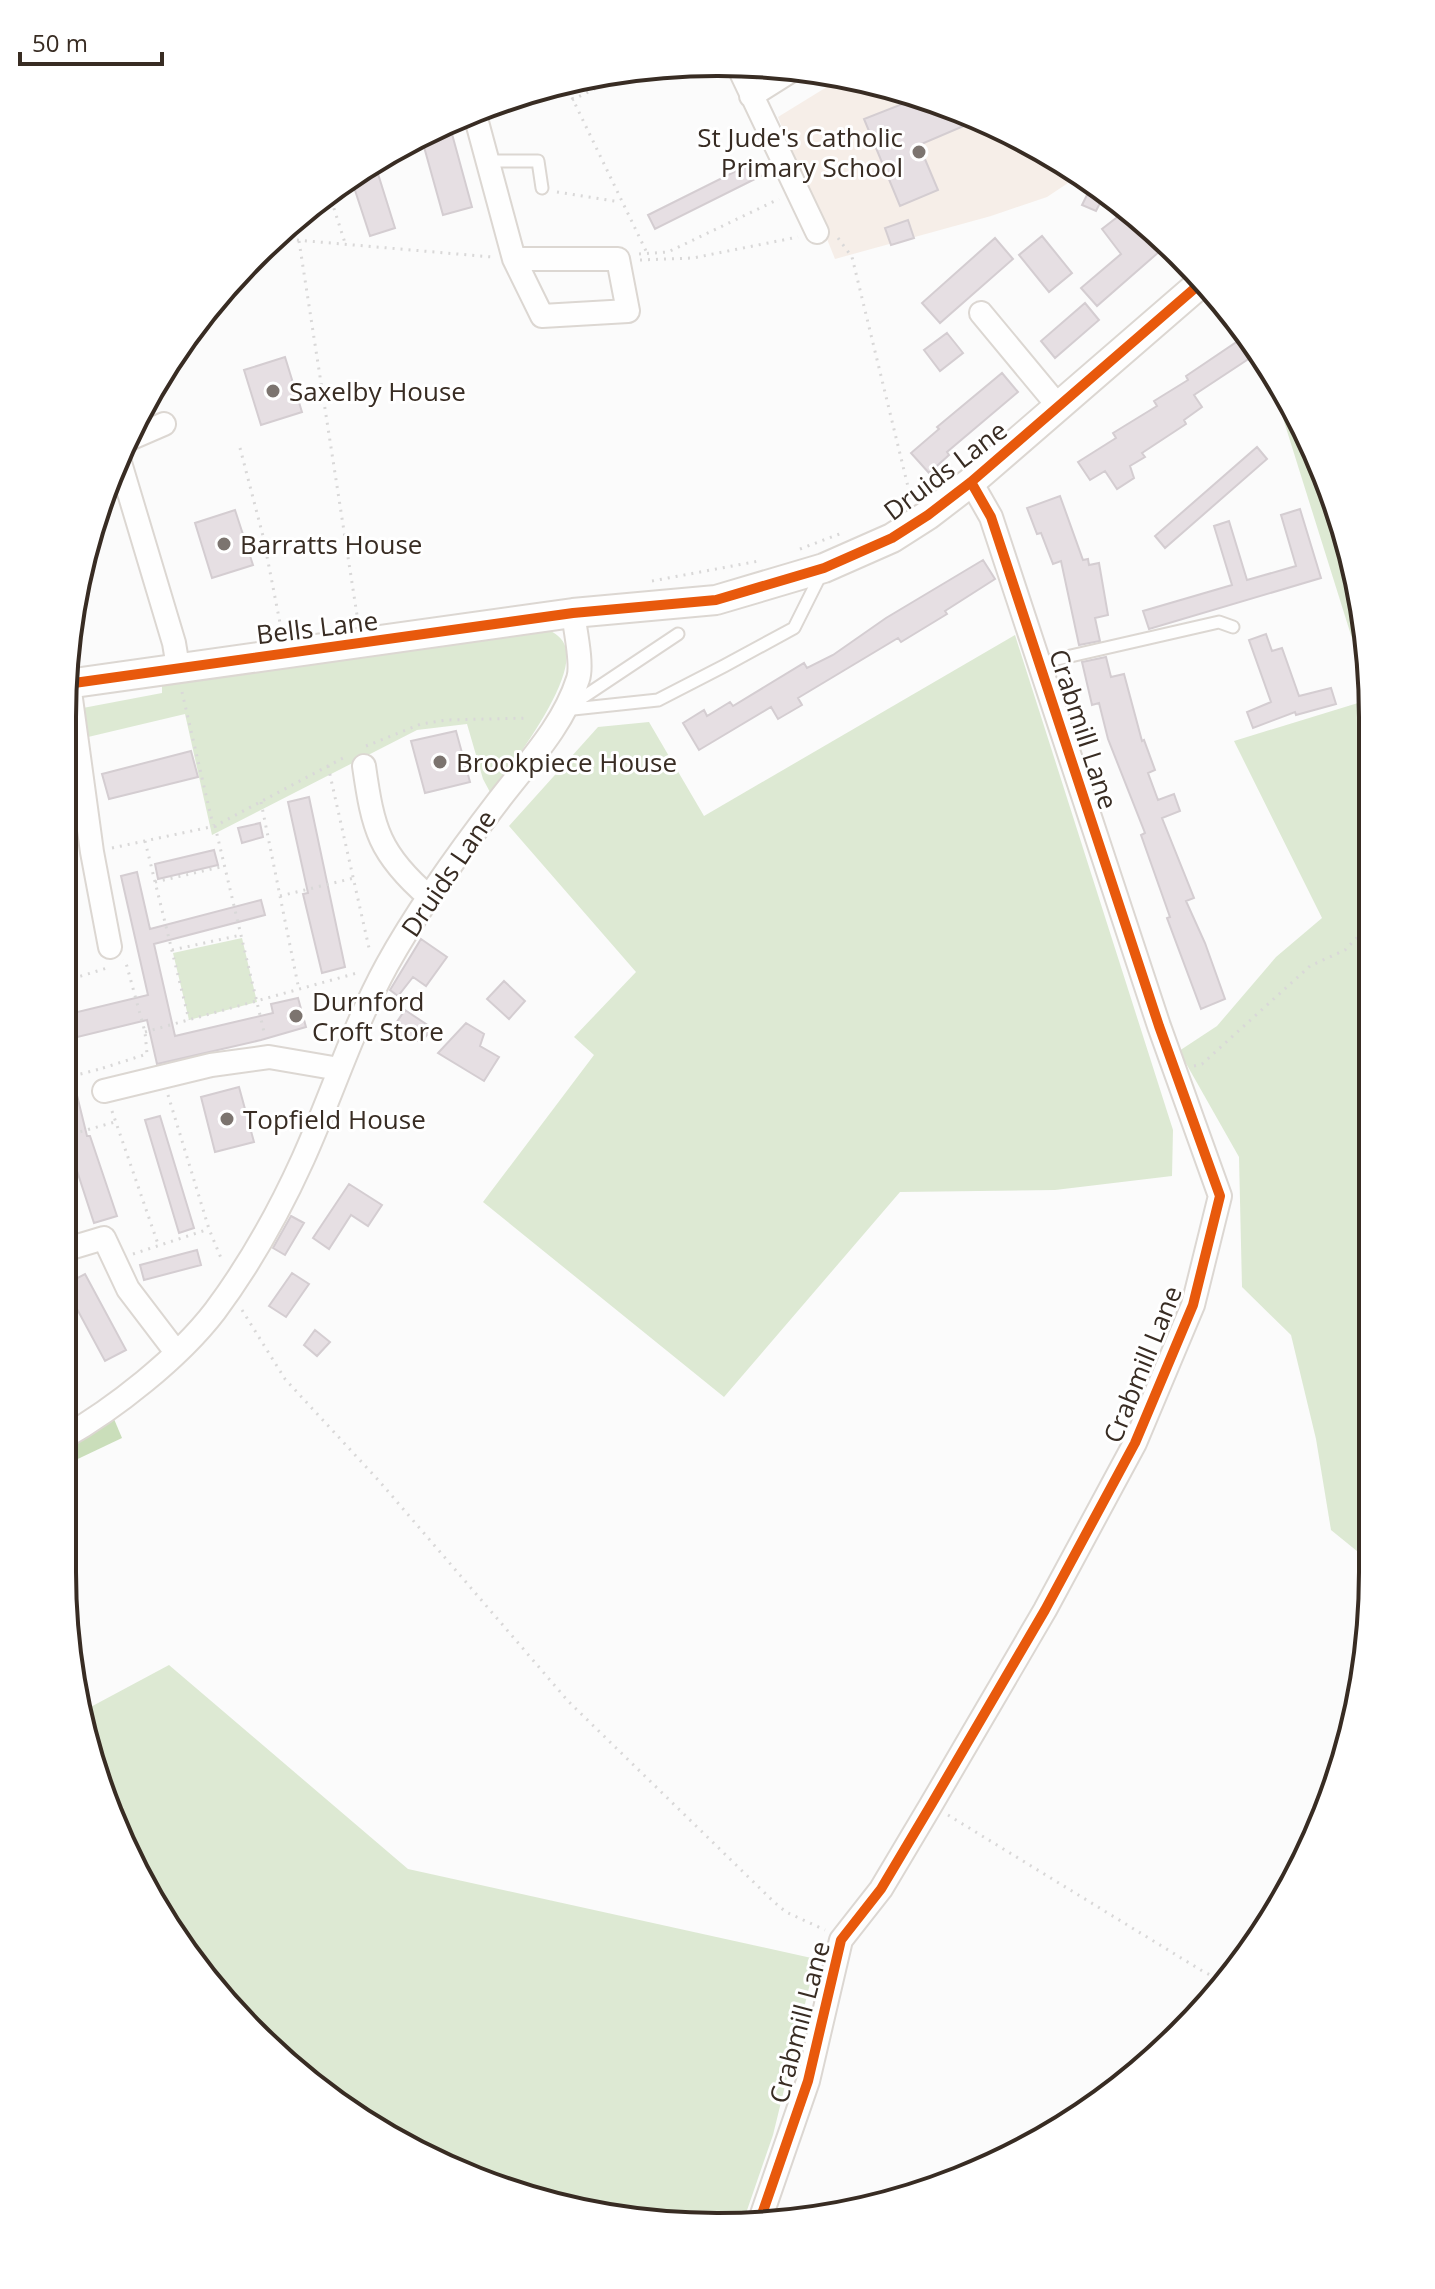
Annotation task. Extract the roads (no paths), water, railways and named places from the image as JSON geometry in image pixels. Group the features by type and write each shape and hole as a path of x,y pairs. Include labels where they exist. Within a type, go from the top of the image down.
{"street":[{"path":"743,77 817,232"},
{"path":"751,96 778,79"},
{"path":"477,123 514,259 542,316 628,311 618,259 514,259"},
{"name":"Druids Lane","path":"76,1430 117,1404 176,1352 213,1313 280,1208 387,965 429,897 498,800 543,745 564,710 580,676 573,613 716,600 824,568 892,538 971,482 1059,407 1189,283"},
{"path":"981,313 1059,407"},
{"path":"142,433 164,424"},
{"path":"124,475 174,643 180,678"},
{"name":"Crabmill Lane","path":"763,2212 808,2081 841,1940 881,1889 931,1805 1045,1610 1135,1443 1193,1305 1220,1196 991,517 971,482"},
{"name":"Bells Lane","path":"77,684 180,678 339,648 573,613"},
{"path":"76,740 111,957"},
{"path":"359,756 370,809 383,847 410,881 429,897"},
{"path":"104,1080 162,1076 269,1057 339,1069"},
{"path":"76,1246 104,1238 128,1289 176,1352"}],"lane":[{"path":"488,161 538,161 542,188"},
{"path":"564,710 658,700 794,628 824,568"},
{"path":"1040,663 1219,622 1233,627"},
{"path":"564,710 678,634"}],"place":[{"name":"St Jude's Catholic Primary School","path":"919,152"},
{"name":"Saxelby House","path":"273,391"},
{"name":"Barratts House","path":"224,544"},
{"name":"Brookpiece House","path":"440,762"},
{"name":"Durnford Croft Store","path":"296,1016"},
{"name":"Topfield House","path":"227,1119"}]}
